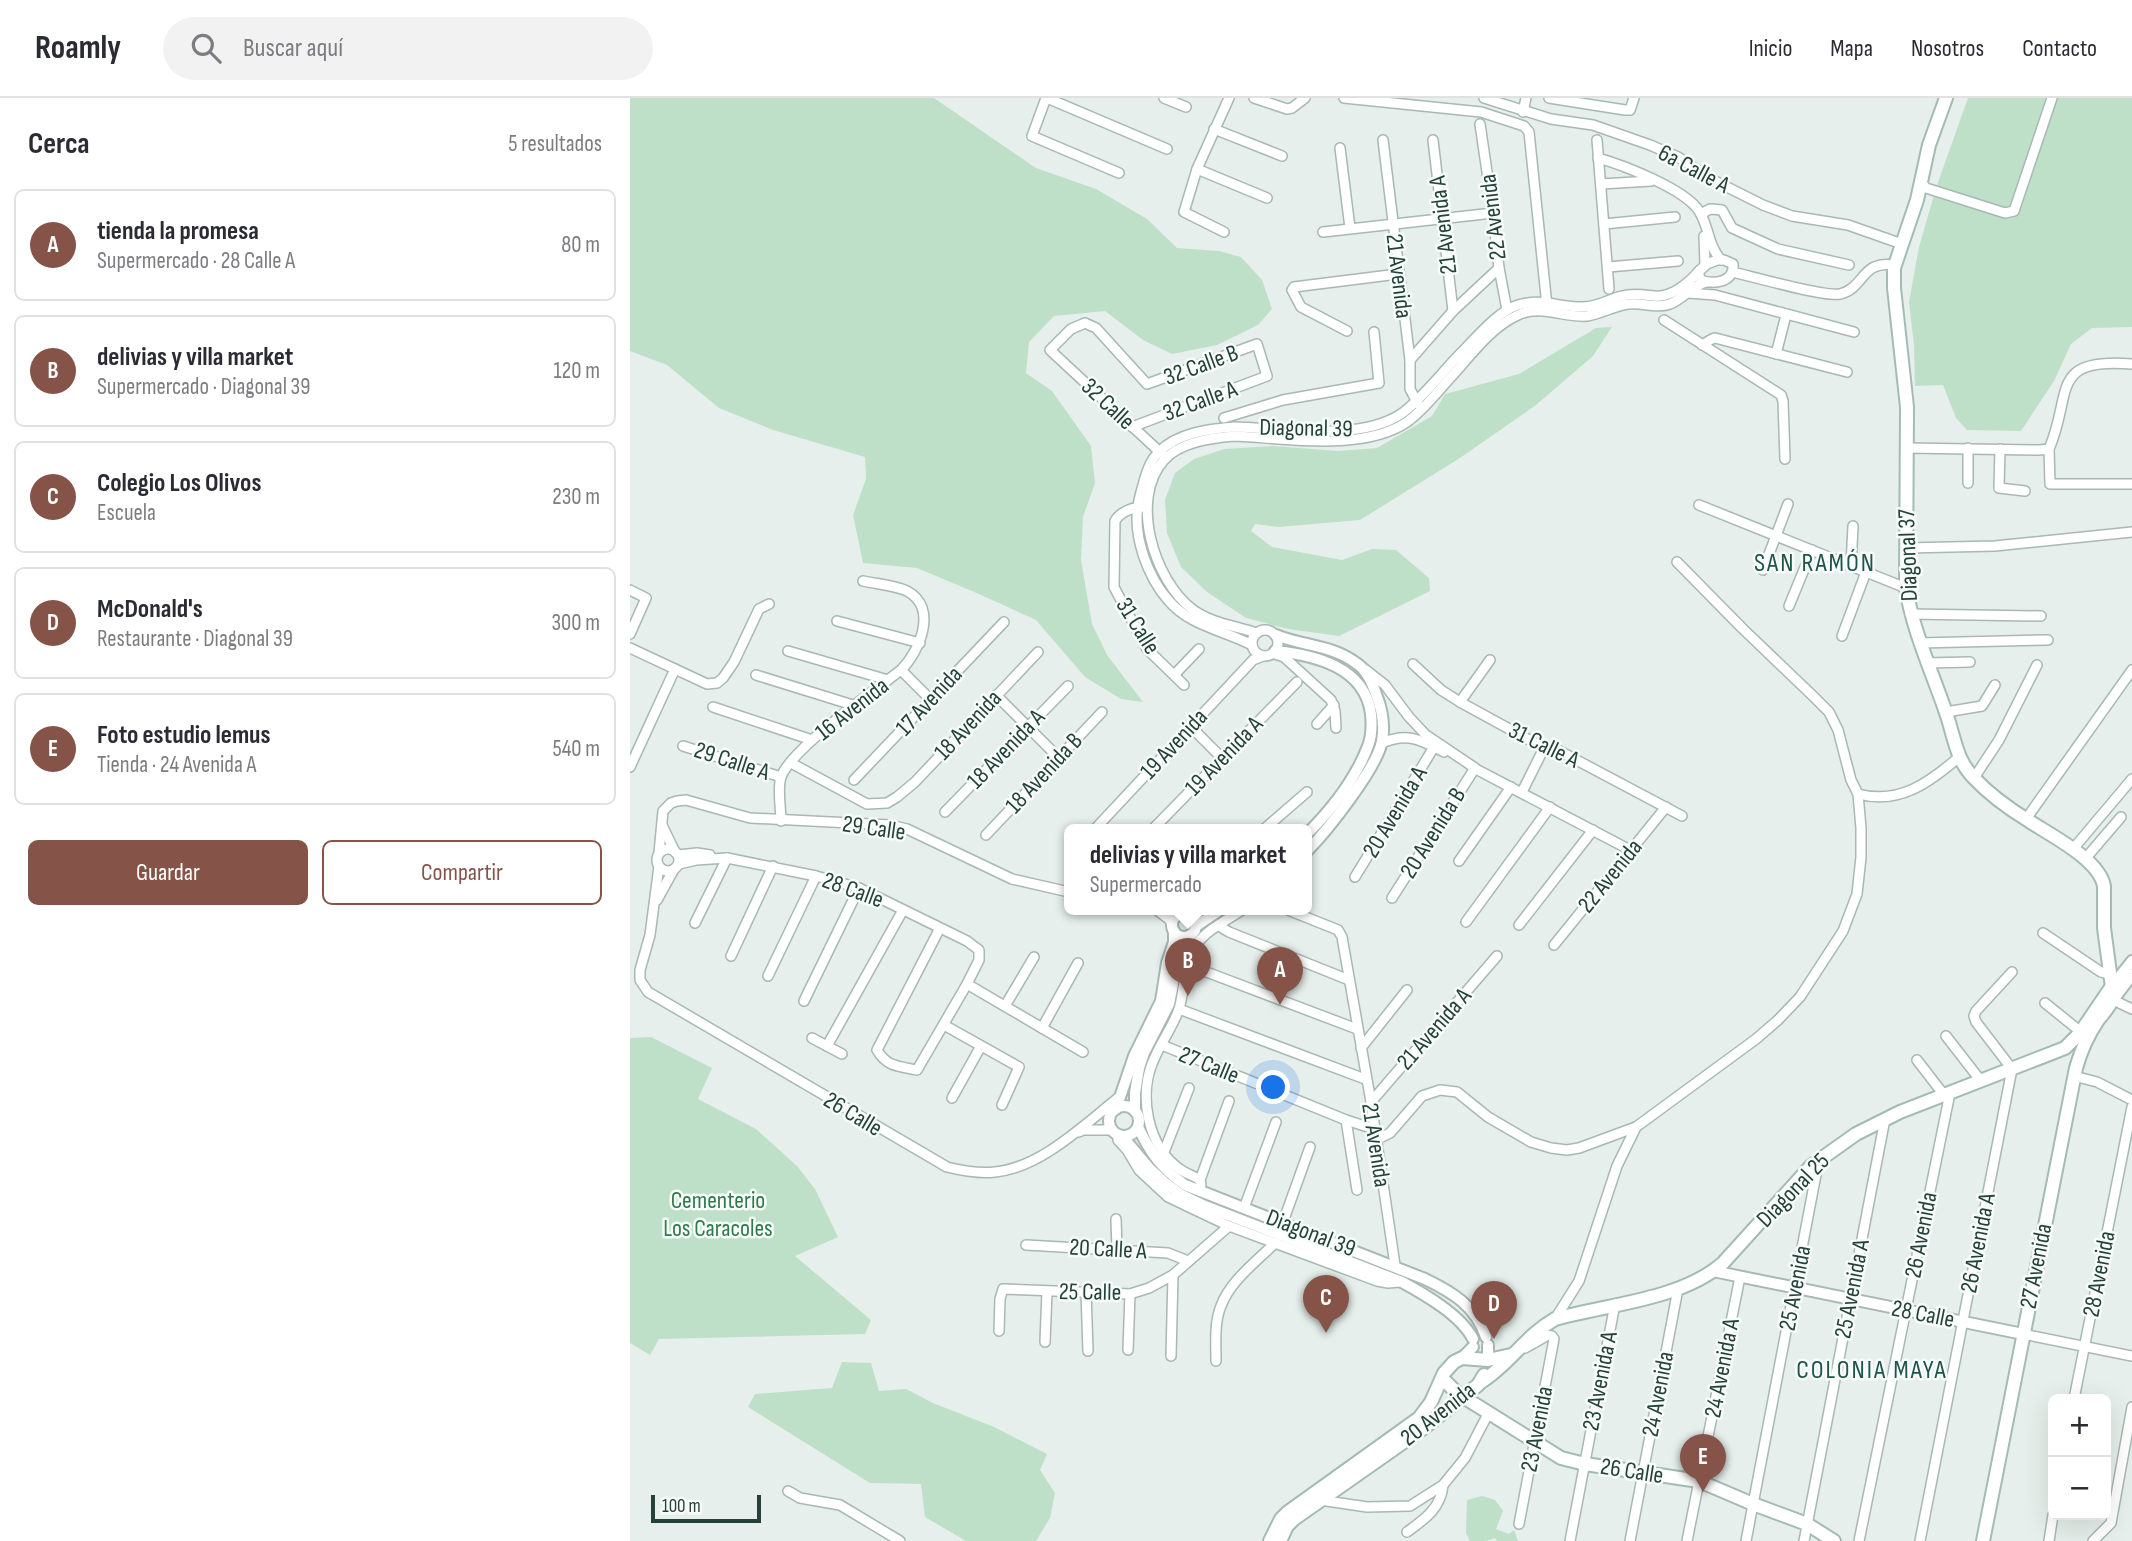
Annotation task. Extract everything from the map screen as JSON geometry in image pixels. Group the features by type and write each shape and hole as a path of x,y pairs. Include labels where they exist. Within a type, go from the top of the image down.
{"main road":[{"name":"Diagonal 37","path":"1946,98 1929,145 1922,183 1894,265 1907,407 1906,588 1910,614 1946,712 1958,757 1973,778 2026,819 2073,849 2101,875 2104,883 2104,928 2113,1000"},
{"name":"Diagonal 25","path":"1481,1382 1493,1375 1543,1326 1555,1319 1678,1289 1713,1271 1819,1159 1856,1134 1947,1094 2058,1051 2076,1048 2081,1032 2111,980"},
{"name":"27 Avenida","path":"1983,1541 2074,1076 2076,1048 2113,1000"},
{"name":"Diagonal 25","path":"1488,1360 1511,1355"},
{"name":"20 Avenida","path":"1270,1541 1281,1519 1288,1512 1419,1418 1431,1402 1450,1365 1462,1358 1488,1360 1481,1382 1463,1398 1294,1519 1287,1526 1280,1541"},
{"name":"26 Calle","path":"1442,1378 1463,1398 1561,1458 1699,1481 1807,1524 1834,1541"}],"street":[{"path":"1119,173 1032,136 1047,98 1167,149"},
{"path":"1164,98 1186,107"},
{"path":"1224,232 1184,212 1197,169 1229,98"},
{"path":"1254,98 1287,109 1305,98"},
{"path":"1344,98 1481,112 1524,126 1529,132 1547,307"},
{"name":"6a Calle A","path":"1484,98 1551,119 1593,125 1678,158 1709,178 1763,205 1792,216 1848,225 1902,244"},
{"path":"1523,112 1526,98"},
{"path":"1549,98 1625,110 1633,107 1634,98"},
{"path":"1922,183 1926,188 2005,214 2014,211 2052,98"},
{"name":"22 Avenida","path":"1480,124 1507,310"},
{"path":"1214,129 1282,156"},
{"name":"21 Avenida","path":"1382,140 1410,360 1410,388 1419,404"},
{"name":"21 Avenida A","path":"1433,140 1454,311"},
{"path":"1597,140 1609,289"},
{"path":"1340,148 1350,229"},
{"path":"1598,158 1624,165 1688,199 1701,215 1715,253 1721,260"},
{"path":"1197,169 1267,198"},
{"path":"1601,184 1654,181"},
{"path":"1701,215 1710,209 1722,210 1732,228 1779,249 1849,265"},
{"path":"1323,232 1493,213"},
{"path":"1701,215 1702,268 1699,278 1706,282 1724,280"},
{"path":"1604,224 1675,218"},
{"path":"1702,268 1712,261 1721,260 1733,264 1733,272 1712,295"},
{"path":"1608,267 1678,261"},
{"path":"1733,272 1834,295 1851,290 1875,266 1894,265"},
{"path":"1410,360 1454,311 1499,268"},
{"name":"Diagonal 39","path":"1163,454 1178,440 1215,428 1368,429 1419,404 1508,320 1525,312 1547,307 1602,304 1627,294 1667,295 1702,268"},
{"path":"1347,331 1301,307 1292,290 1294,287 1398,274"},
{"path":"1724,280 1727,298"},
{"name":"Diagonal 39","path":"1163,454 1216,438 1234,436 1320,440 1370,438 1395,429 1409,420 1419,404 1479,334 1507,310 1530,302 1586,316 1629,304 1662,306 1671,304 1706,282"},
{"path":"1688,293 1727,298 1854,332"},
{"path":"1776,354 1787,315"},
{"path":"1664,320 1781,395 1785,460"},
{"name":"32 Calle B","path":"1051,350 1071,329 1085,323 1096,328 1147,384 1257,344 1267,376"},
{"path":"1224,418 1283,400 1379,383 1374,332"},
{"path":"1702,345 1716,338 1847,372"},
{"name":"32 Calle","path":"1051,350 1163,454"},
{"path":"2132,364 2087,365 2077,372 2065,386 2049,449 2050,484 2132,484"},
{"name":"32 Calle A","path":"1132,426 1267,376"},
{"path":"1252,410 1255,427"},
{"path":"1906,448 2049,449"},
{"path":"1968,448 1968,483"},
{"path":"2000,449 1999,488 2025,491"},
{"path":"1163,454 1151,463 1137,507 1146,562 1153,580 1169,601 1188,618 1256,653 1300,654 1348,673 1362,688 1369,704 1372,726 1369,744 1336,800 1312,828"},
{"path":"1163,454 1153,480 1148,508 1156,558 1164,576 1177,594 1193,610 1210,618 1257,633 1268,630 1288,640 1325,648 1346,656 1385,685 1409,717 1426,734 1475,768"},
{"path":"1763,570 1788,504"},
{"path":"1699,505 1906,588"},
{"path":"1137,507 1148,508"},
{"name":"31 Calle","path":"1137,507 1117,517 1115,521 1114,587 1147,649 1184,685"},
{"path":"1851,566 1853,526"},
{"path":"1906,548 1995,546 2132,532"},
{"path":"1789,606 1812,550"},
{"path":"1376,1140 1390,1133 1422,1096 1440,1090 1461,1094 1488,1117 1531,1142 1551,1148 1579,1148 1636,1127 1772,1026 1800,998 1837,943 1849,919 1859,882 1862,842 1858,794 1851,780 1838,730 1829,712 1677,562"},
{"path":"1842,636 1866,572"},
{"path":"837,621 920,643 923,620 916,598 906,591 863,581"},
{"path":"630,590 646,598 630,634"},
{"path":"630,648 707,684 717,683 734,662 760,609 769,604"},
{"path":"1910,614 2041,617"},
{"name":"17 Avenida","path":"854,780 1004,622"},
{"path":"1256,653 1253,639 1257,633"},
{"path":"1274,652 1278,644 1276,635"},
{"path":"1919,643 2048,640"},
{"name":"16 Avenida","path":"781,777 812,740 901,670 911,660 920,643"},
{"path":"1174,675 1199,649"},
{"path":"788,651 888,680"},
{"name":"18 Avenida","path":"791,763 867,804 887,803 915,782 1038,652"},
{"path":"1274,652 1284,657 1331,700 1336,728"},
{"name":"19 Avenida","path":"1100,824 1256,653"},
{"path":"1460,702 1490,660"},
{"path":"1926,663 1970,662"},
{"path":"1312,845 1339,814 1376,759 1382,743 1381,708 1372,681 1359,664"},
{"name":"31 Calle A","path":"1413,664 1441,690 1460,702 1544,748 1552,747 1682,816"},
{"path":"1973,778 1999,740 2037,665"},
{"path":"631,763 674,669"},
{"path":"901,670 930,699"},
{"path":"2026,819 2132,671"},
{"path":"755,675 856,705"},
{"name":"19 Avenida A","path":"1158,824 1297,682"},
{"path":"1946,712 1982,706 1995,685"},
{"name":"18 Avenida A","path":"946,812 1068,686"},
{"path":"996,695 1058,757"},
{"path":"1317,724 1334,705"},
{"path":"713,708 812,740"},
{"name":"18 Avenida B","path":"986,835 1102,712"},
{"path":"1191,726 1222,758"},
{"path":"1382,743 1404,737 1418,738 1632,850"},
{"name":"29 Calle A","path":"683,746 781,777"},
{"name":"20 Avenida A","path":"1355,877 1434,747"},
{"path":"1522,792 1544,748"},
{"path":"1858,794 1882,797 1913,790 1928,782 1958,757"},
{"name":"20 Avenida B","path":"1392,898 1475,768"},
{"path":"781,777 781,821"},
{"path":"2073,849 2132,779"},
{"path":"1459,861 1511,787"},
{"path":"1270,824 1307,792"},
{"name":"29 Calle","path":"662,824 663,811 671,803 686,800 750,818 890,825 907,829 1012,879 1064,891"},
{"path":"1466,922 1550,807"},
{"name":"22 Avenida","path":"1554,945 1665,807"},
{"path":"2085,859 2121,817"},
{"path":"654,905 662,824"},
{"path":"654,905 677,860 662,824"},
{"path":"1519,925 1593,830"},
{"path":"659,853 668,849 677,860"},
{"path":"695,923 723,858"},
{"name":"28 Calle","path":"677,860 723,858 773,866 859,888 967,941 979,950 979,960 967,984"},
{"path":"659,866 666,871 677,860"},
{"path":"731,956 773,866"},
{"path":"768,976 816,876"},
{"path":"804,1001 859,888"},
{"name":"26 Calle","path":"654,905 650,935 640,970 640,980 648,992 947,1167 971,1172 997,1172 1041,1156 1095,1116 1115,1107"},
{"path":"827,1046 903,910"},
{"path":"1164,915 1170,920 1174,942 1167,963 1161,1001 1134,1056 1109,1121 1118,1140 1139,1170 1168,1198 1229,1226 1382,1282 1402,1282"},
{"path":"1173,929 1176,916 1179,915"},
{"path":"1117,1133 1132,1134 1138,1127 1135,1093 1139,1068 1169,1004 1179,953 1193,930 1195,920 1191,915"},
{"path":"1173,929 1181,936 1213,915"},
{"path":"1200,1180 1180,1169 1164,1152 1147,1115 1146,1096 1154,1058 1179,1009 1194,947 1235,915"},
{"name":"21 Avenida","path":"1300,915 1338,930 1342,937 1371,1102 1395,1265"},
{"path":"1219,926 1349,980"},
{"path":"940,928 877,1050 884,1061 917,1070 967,984 1083,1052"},
{"path":"2043,933 2111,980"},
{"name":"21 Avenida A","path":"1371,1102 1497,956"},
{"path":"1005,1006 1034,957"},
{"name":"Diagonal 25","path":"2111,980 2132,961"},
{"path":"1042,1028 1077,963"},
{"path":"1188,965 1357,1029"},
{"path":"2012,972 1974,1016 2012,1069"},
{"path":"2132,975 2113,1000 2132,1009"},
{"path":"1361,1048 1407,990"},
{"path":"2045,1003 2081,1032"},
{"path":"1179,1009 1365,1079"},
{"path":"944,1025 1020,1067 1002,1105"},
{"path":"1946,1036 1981,1081"},
{"path":"812,1038 842,1054"},
{"name":"27 Calle","path":"1162,1045 1374,1129"},
{"path":"953,1098 981,1046"},
{"path":"1917,1060 1947,1094"},
{"name":"26 Avenida A","path":"1920,1541 2012,1069"},
{"path":"2074,1076 2097,1082 2132,1100"},
{"path":"1164,1152 1189,1088"},
{"name":"26 Avenida","path":"1860,1541 1947,1094"},
{"path":"1201,1192 1200,1180 1229,1101"},
{"path":"1115,1107 1126,1107 1135,1111"},
{"name":"26 Calle","path":"1095,1116 1115,1107"},
{"name":"28 Avenida","path":"2075,1394 2132,1107"},
{"name":"25 Avenida A","path":"1804,1541 1885,1119"},
{"path":"1346,1120 1357,1190"},
{"path":"1244,1208 1276,1122"},
{"name":"Diagonal 39","path":"1138,1127 1155,1159 1185,1185 1395,1265 1460,1298 1480,1321 1487,1341 1488,1360"},
{"path":"1555,1319 1579,1281 1617,1166 1636,1127"},
{"name":"26 Calle","path":"1068,1137 1083,1130 1117,1133"},
{"name":"Diagonal 39","path":"1117,1133 1150,1168 1180,1194 1402,1282 1437,1304 1468,1331 1473,1343 1462,1358"},
{"path":"1283,1222 1310,1147"},
{"name":"25 Avenida","path":"1746,1541 1819,1159"},
{"path":"1116,1219 1117,1250"},
{"name":"25 Calle","path":"999,1331 1003,1289 1130,1294 1149,1288 1173,1275 1229,1226"},
{"path":"1375,1258 1387,1252 1391,1242"},
{"path":"1216,1361 1216,1332 1221,1306 1234,1285 1275,1243"},
{"name":"20 Calle A","path":"1026,1245 1168,1253 1188,1261"},
{"name":"28 Calle","path":"1713,1271 2132,1356"},
{"path":"1171,1356 1173,1275"},
{"name":"24 Avenida A","path":"1688,1541 1740,1277"},
{"name":"24 Avenida","path":"1630,1541 1678,1289"},
{"path":"1437,1304 1447,1290"},
{"path":"1045,1342 1047,1291"},
{"path":"1086,1292 1088,1351"},
{"path":"1128,1350 1130,1294"},
{"name":"23 Avenida A","path":"1570,1541 1615,1304"},
{"path":"1455,1318 1468,1306"},
{"name":"23 Avenida","path":"1511,1355 1548,1335 1554,1340 1519,1524"},
{"path":"2094,1541 2111,1523 2127,1461 2132,1410"},
{"path":"1320,1500 1367,1507 1410,1506 1443,1485 1465,1458 1488,1414"},
{"path":"1407,1532 1430,1514 1442,1496 1443,1485"},
{"path":"788,1492 800,1498 840,1505 900,1541"},
{"path":"2049,1541 2052,1520"}],"green space":[{"path":"630,98 934,98 1036,168 1096,189 1147,219 1177,248 1219,251 1241,257 1262,280 1272,309 1258,325 1217,345 1172,354 1143,340 1105,311 1054,316 1029,342 1026,373 1052,391 1091,446 1095,483 1083,517 1081,560 1092,624 1107,655 1143,702 1121,699 1085,677 1036,620 917,568 863,563 853,515 866,479 865,457 773,430 719,408 667,365 630,351"},
{"path":"1968,98 2132,98 2132,327 2092,328 2071,344 2054,381 2021,431 1967,430 1956,418 1943,385 1915,386 1909,302 1919,247 1936,188"},
{"path":"1612,327 1593,356 1536,405 1460,458 1360,520 1278,527 1255,524 1251,531 1272,547 1342,560 1372,549 1396,550 1429,578 1430,591 1339,636 1288,629 1246,618 1207,592 1181,567 1167,533 1165,500 1175,473 1194,459 1224,449 1273,446 1338,451 1377,448 1432,416 1445,394 1519,374 1596,328"},
{"name":"Cementerio Los Caracoles","path":"651,1037 712,1068 698,1099 756,1129 797,1166 815,1189 838,1237 795,1256 871,1320 865,1334 659,1339 650,1355 630,1343 630,1038"},
{"path":"842,1362 871,1363 879,1391 906,1389 933,1403 994,1427 1047,1454 1040,1470 1055,1493 1050,1518 1036,1541 966,1541 925,1517 921,1484 870,1483 748,1407 755,1394 832,1388"},
{"path":"1482,1496 1495,1500 1503,1511 1496,1529 1509,1534 1514,1530 1518,1541 1497,1541 1495,1538 1470,1541 1466,1533 1467,1500"}],"place":[{"name":"delivias y villa market","path":"1188,996"},
{"name":"tienda la promesa","path":"1280,1005"},
{"name":"Colegio Los Olivos","path":"1326,1333"},
{"name":"McDonald's","path":"1494,1339"},
{"name":"Foto estudio lemus","path":"1703,1492"}],"district":[{"name":"SAN RAMÓN","path":"1815,563"},
{"name":"COLONIA MAYA","path":"1872,1370"}]}
